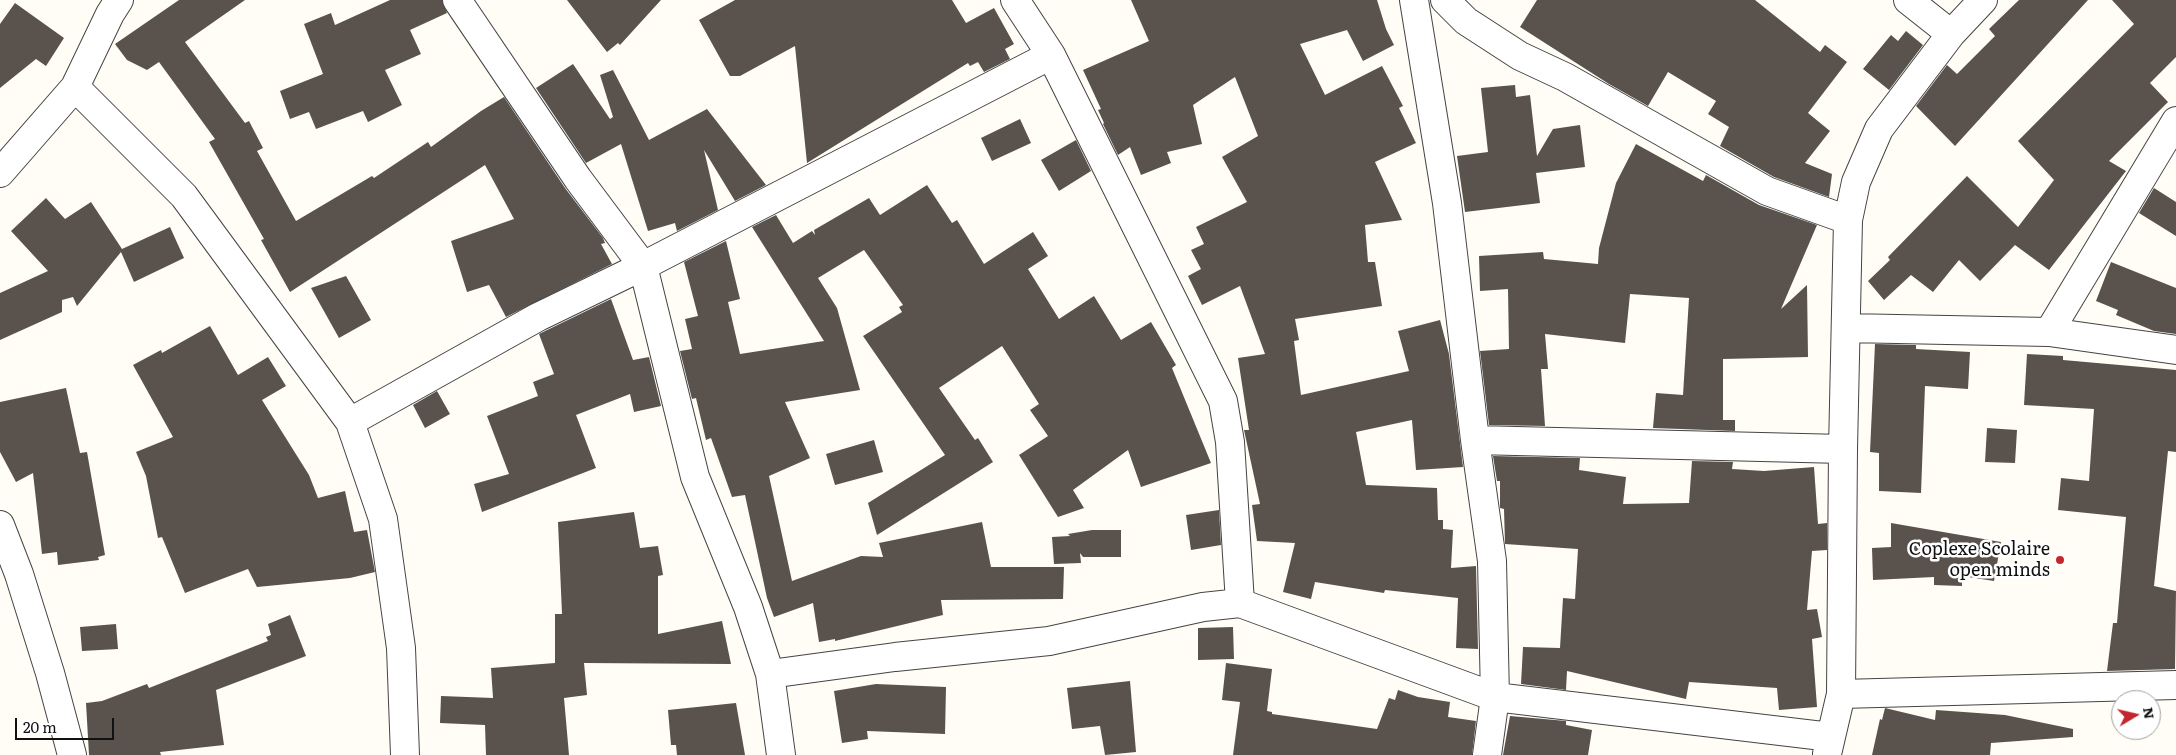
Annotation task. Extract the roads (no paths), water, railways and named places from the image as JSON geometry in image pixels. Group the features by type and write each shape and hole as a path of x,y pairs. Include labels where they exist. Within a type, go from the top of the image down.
{"street":[{"path":"0,173 75,87 110,14 119,0"},
{"path":"457,0 578,179 643,266 698,488 748,607 770,674 781,755"},
{"path":"1015,0 1051,54 1223,401 1230,442 1240,603"},
{"path":"1414,0 1447,203 1475,440 1492,561 1494,697 1487,755"},
{"path":"1445,0 1466,21 1520,56 1564,78 1750,182 1767,191 1848,220"},
{"path":"1908,0 1951,34"},
{"path":"770,674 895,657 1049,641 1203,607 1240,603 1494,697 1829,746 1841,694 1843,449 1848,220 1856,182 1879,129 1951,34 1983,0"},
{"path":"350,422 538,317 643,266 1051,54"},
{"path":"75,87 184,196 350,422 383,519 401,648 405,755"},
{"path":"2049,332 2176,120"},
{"path":"1846,328 2049,332 2176,350"},
{"path":"1475,440 1843,449"},
{"path":"0,525 50,673 72,755"},
{"path":"1841,694 2176,685"}],"place":[{"name":"Coplexe Scolaire open minds","path":"2060,560"}]}
